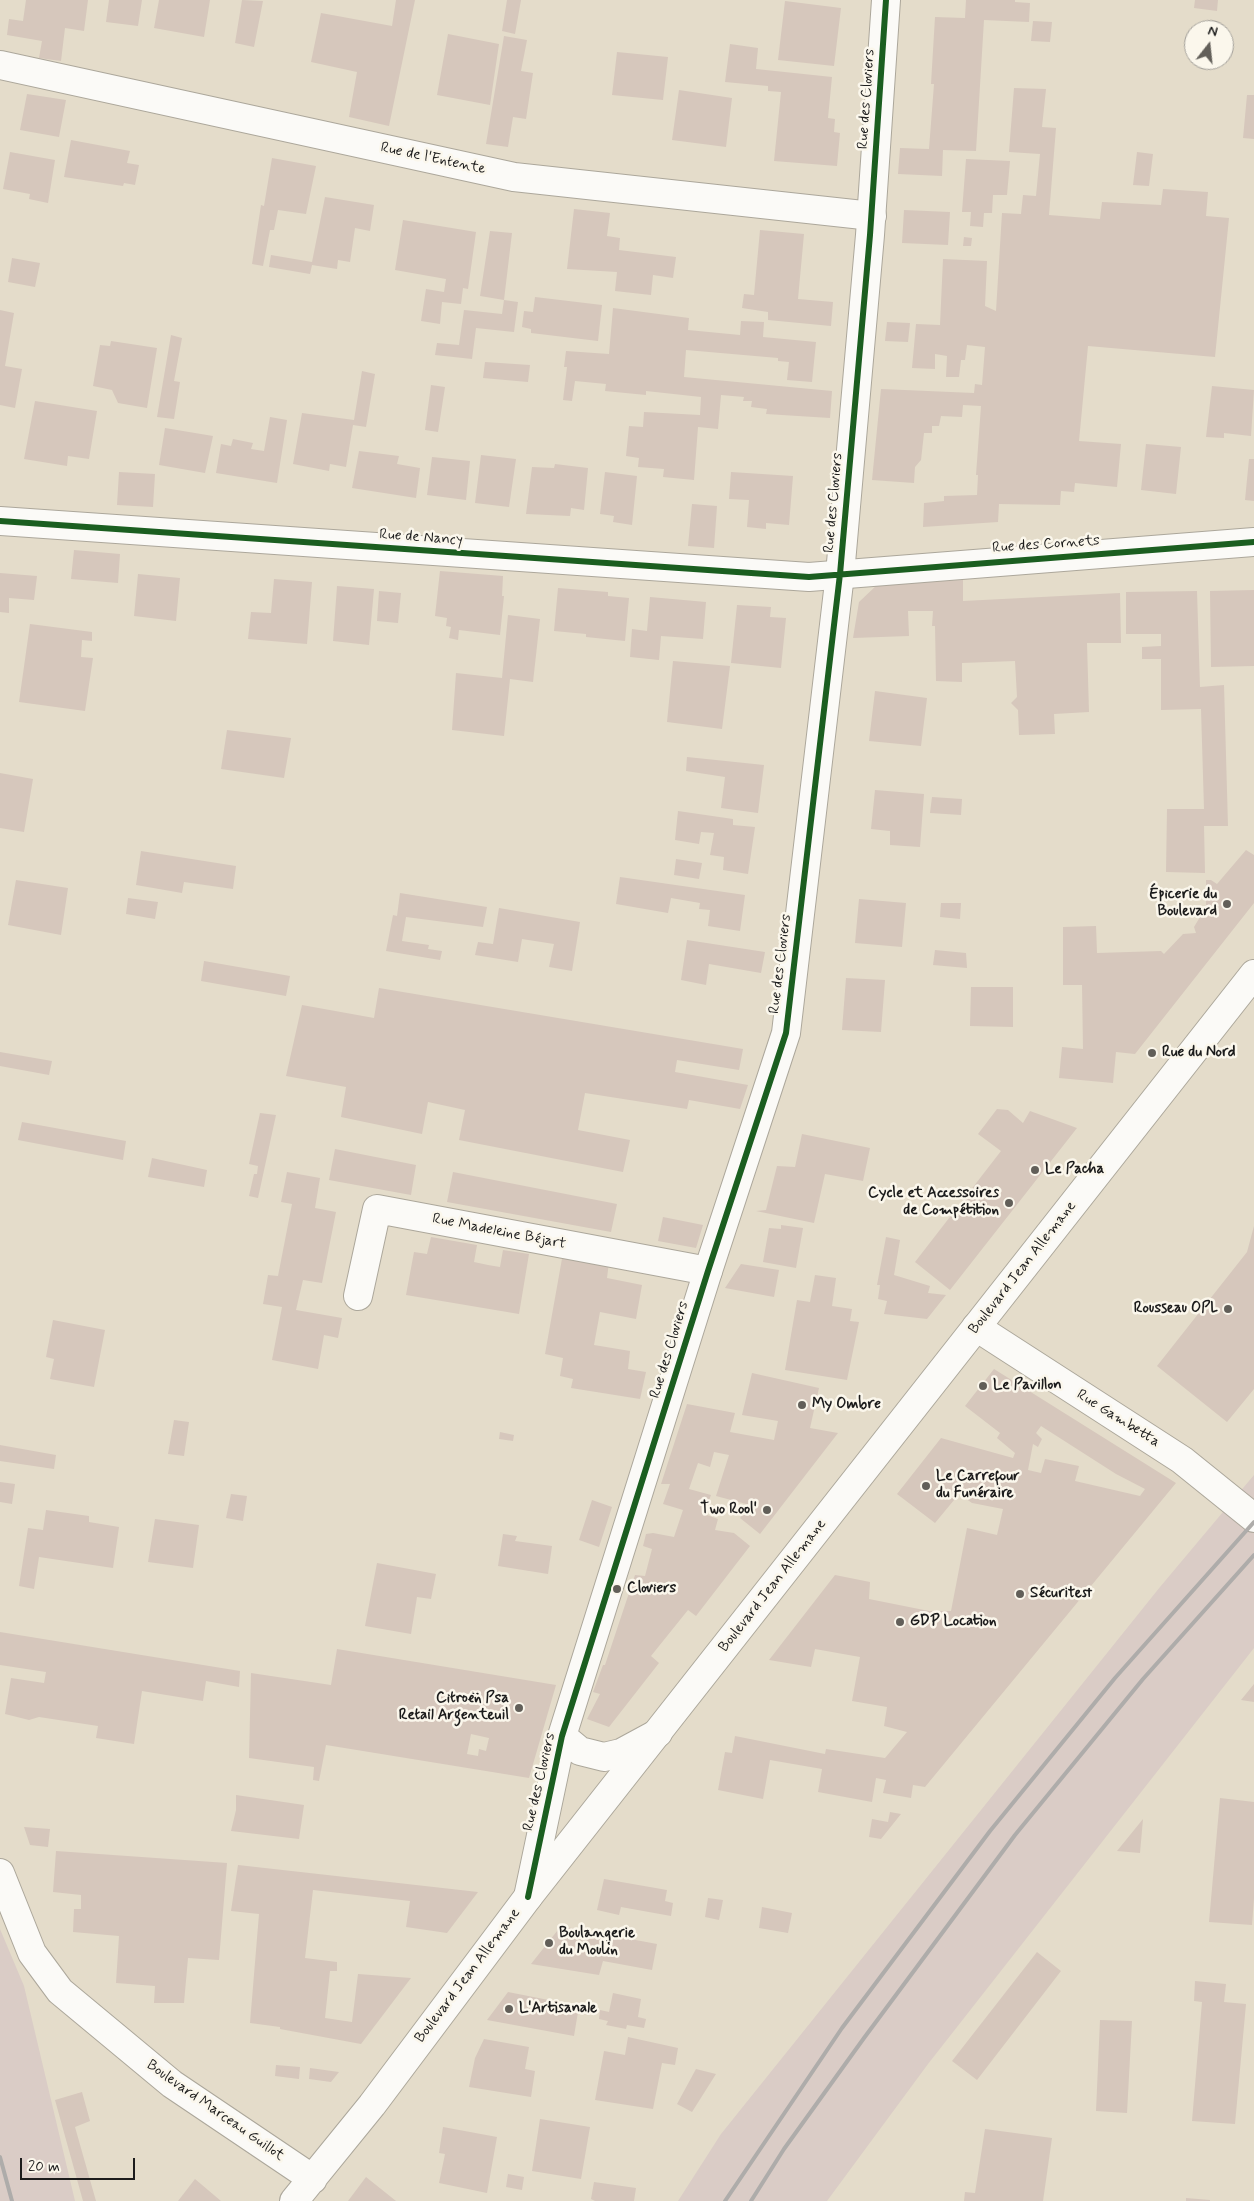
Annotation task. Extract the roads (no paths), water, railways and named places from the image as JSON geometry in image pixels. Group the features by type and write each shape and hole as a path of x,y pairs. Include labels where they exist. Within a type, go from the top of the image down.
{"street":[{"name":"Rue des Cloviers","path":"528,1897 562,1736 708,1271 786,1033 840,574 872,216 886,0"},
{"name":"Rue de l'Entente","path":"0,65 514,177 872,216"},
{"name":"Rue de Nancy","path":"0,521 809,577 840,574"},
{"name":"Rue des Cornets","path":"840,574 1254,542"},
{"name":"Boulevard Jean Allemane","path":"294,2201 372,2105 528,1897 1254,974"},
{"name":"Rue Madeleine Béjart","path":"358,1296 377,1209 708,1271"},
{"name":"Rue Gambetta","path":"976,1327 1182,1460 1254,1518"},
{"name":"Rue des Cloviers","path":"562,1736 580,1751 604,1758 621,1753 658,1733"},
{"name":"Boulevard Marceau Guillot","path":"0,1872 32,1953 60,1991 172,2084 313,2179"}],"railway":[{"path":"725,2201 842,2028 990,1831 1115,1678 1254,1522"},
{"path":"751,2201 784,2149 864,2038 1015,1835 1143,1679 1254,1555"},
{"path":"0,2157 12,2201"}],"place":[{"name":"Épicerie du Boulevard","path":"1227,904"},
{"name":"Rue du Nord","path":"1152,1053"},
{"name":"Le Pacha","path":"1035,1170"},
{"name":"Cycle et Accessoires de Compétition","path":"1009,1203"},
{"name":"Rousseau OPL","path":"1228,1309"},
{"name":"Le Pavillon","path":"983,1386"},
{"name":"My Ombre","path":"802,1405"},
{"name":"Le Carrefour du Funéraire","path":"926,1486"},
{"name":"Two Rool'","path":"767,1510"},
{"name":"Cloviers","path":"617,1589"},
{"name":"Sécuritest","path":"1020,1594"},
{"name":"GDP Location","path":"900,1622"},
{"name":"Citroën Psa Retail Argenteuil","path":"519,1708"},
{"name":"Boulangerie du Moulin","path":"549,1943"},
{"name":"L'Artisanale","path":"509,2009"}]}
